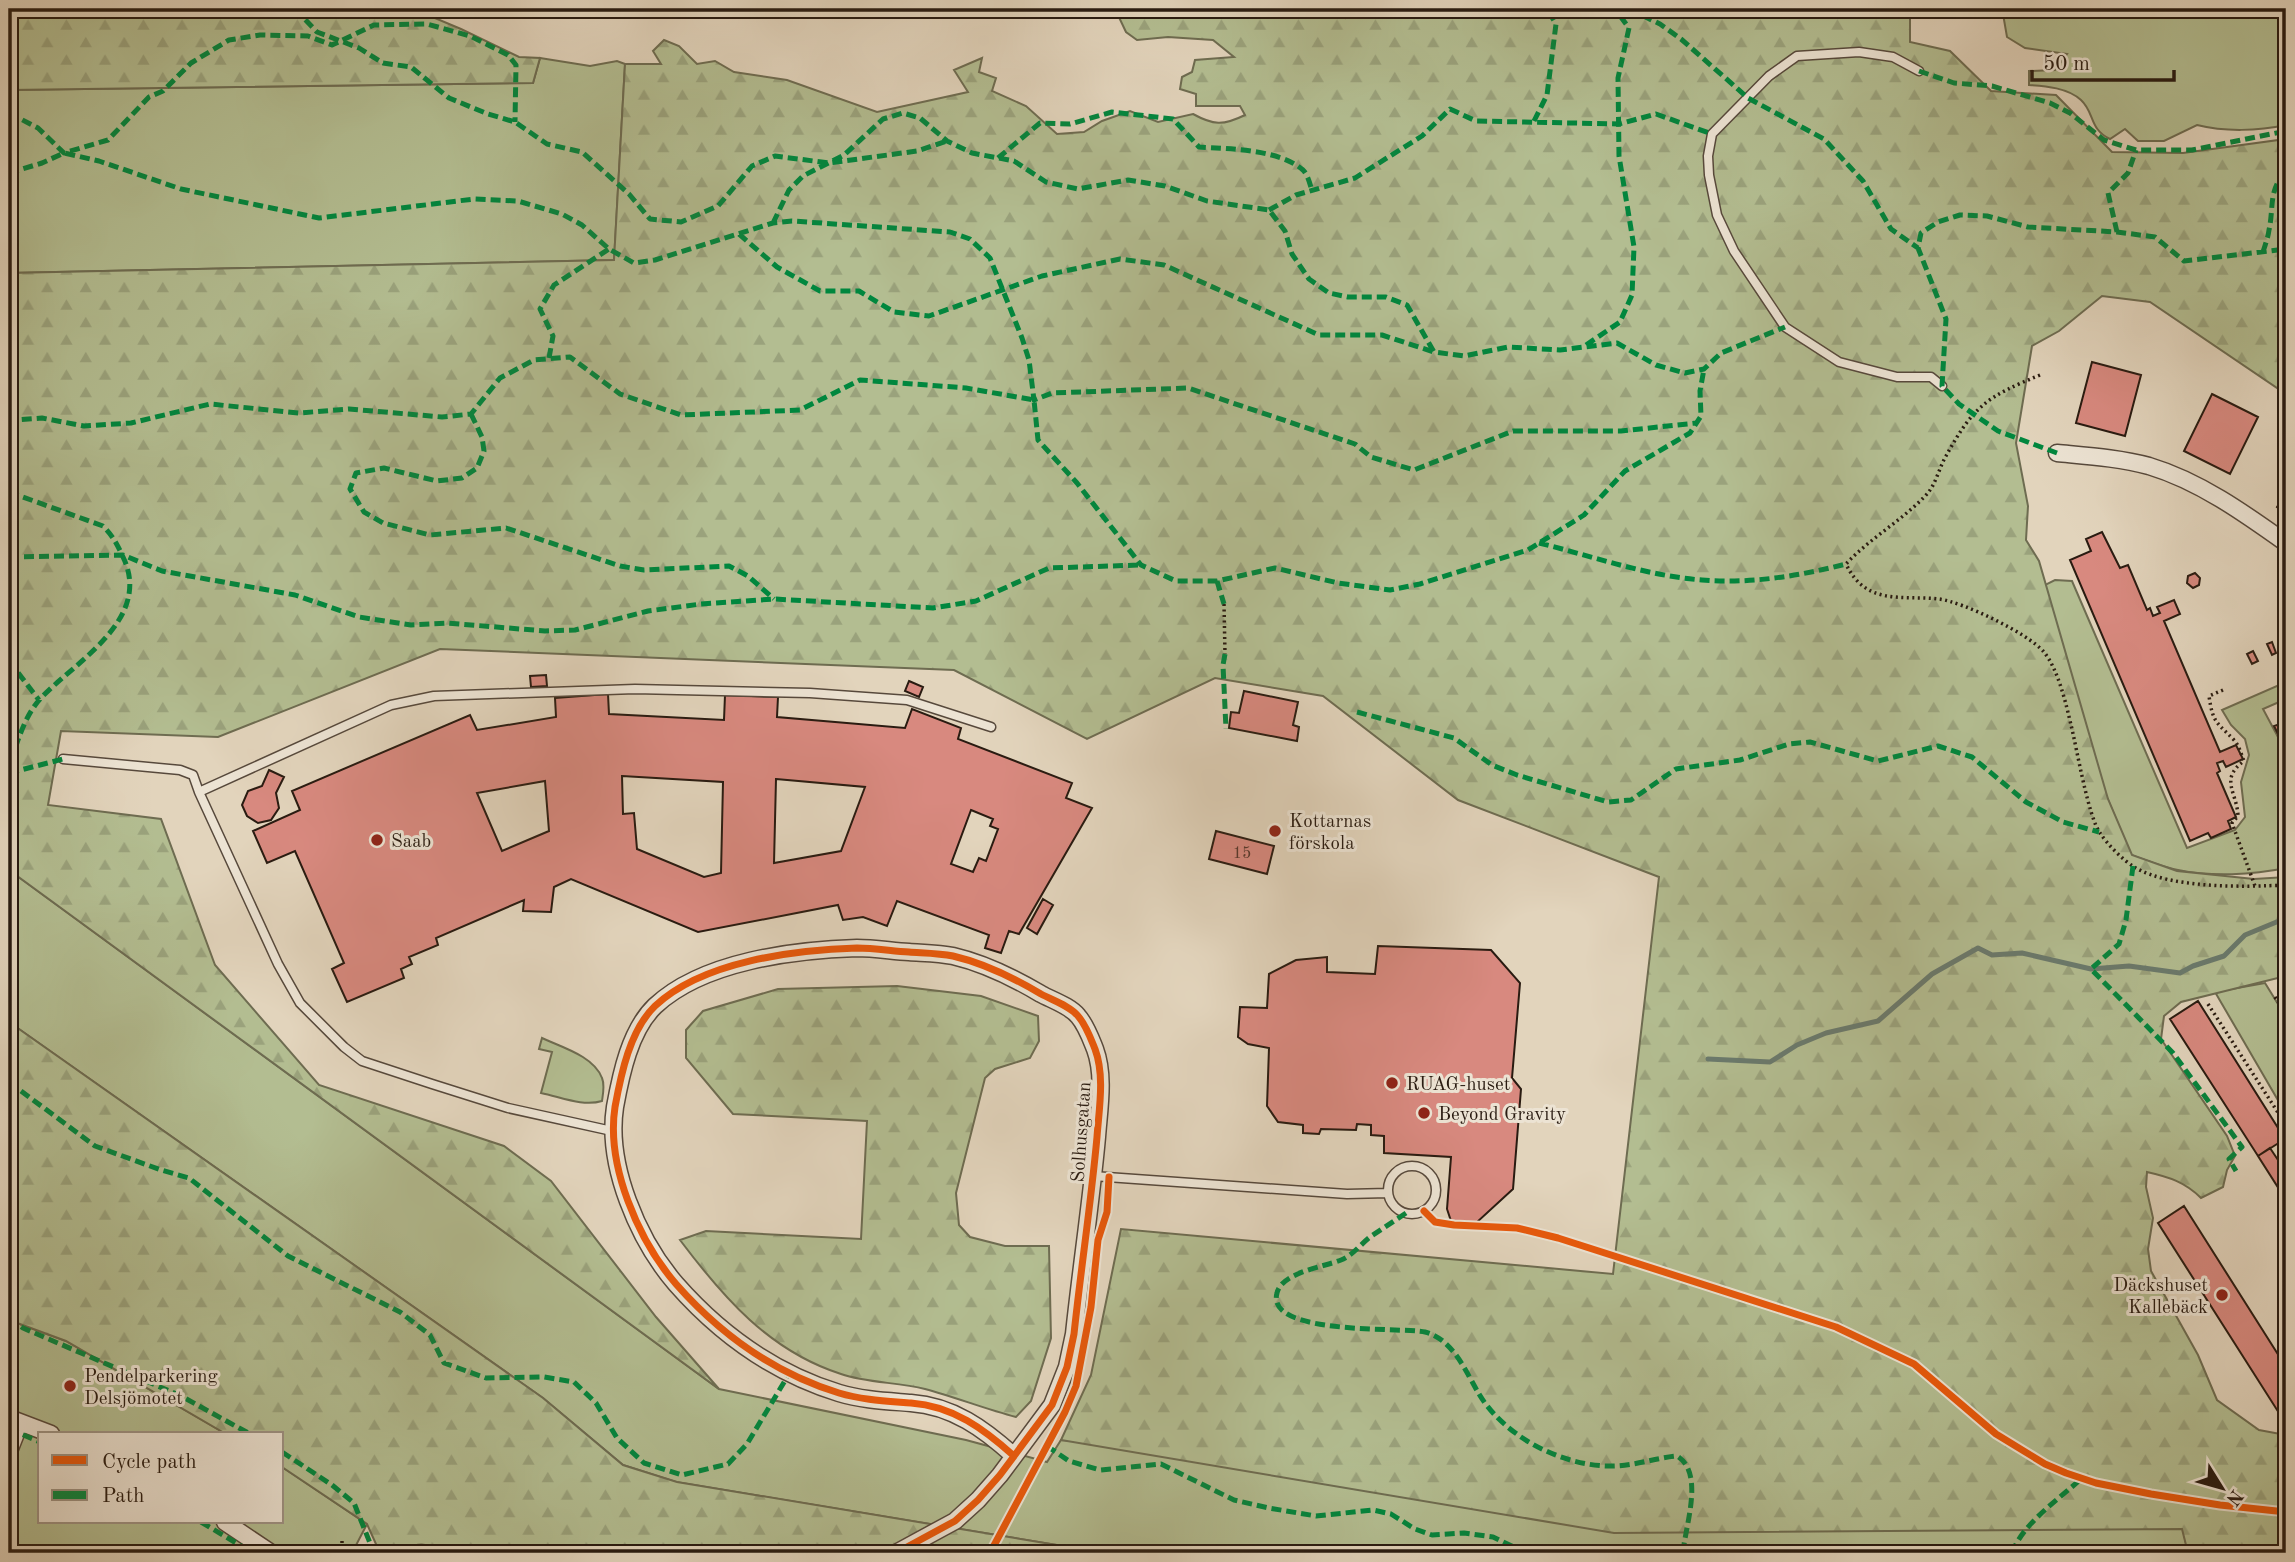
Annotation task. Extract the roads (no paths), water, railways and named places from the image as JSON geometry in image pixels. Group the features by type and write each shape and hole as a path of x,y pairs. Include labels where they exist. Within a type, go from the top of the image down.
{"street":[{"path":"2057,453 2114,458 2182,479 2206,490 2286,543"},
{"name":"Solhusgatan","path":"896,1553 955,1521 978,1500 1014,1456 1052,1405 1067,1367 1074,1334 1093,1176 1100,1078 1097,1054 1077,1014 1024,984 952,956 860,948 804,952 747,961 678,989 655,1007 641,1025 624,1070 612,1131 620,1171 643,1236 673,1281 706,1316 750,1352 789,1374 839,1393 891,1403 914,1403 947,1411 975,1423 1014,1456"},
{"path":"16,1421 46,1432"},
{"path":"228,1524 271,1553"}],"lane":[{"path":"1919,71 1894,57 1859,52 1797,56 1769,76 1712,134 1709,176 1717,215 1734,251 1785,327 1839,362 1897,377 1931,377 1942,386"},
{"path":"199,792 391,705 434,696 635,688 810,693 907,700 991,727"},
{"path":"63,759 180,769 193,775 278,964 300,1003 362,1061 508,1108 612,1131"},
{"path":"1409,1166 1427,1171 1436,1187 1431,1205 1415,1214 1397,1209 1388,1193 1393,1175 1409,1166"},
{"name":"Solhusgatan","path":"1093,1176 1347,1194 1388,1193"},
{"path":"9,1462 16,1421"}],"waterway":[{"path":"1708,1059 1770,1062 1797,1045 1826,1033 1878,1021 1932,974 1978,948 1992,955 2022,953 2091,969 2129,966 2180,973 2224,956 2245,935 2279,921 2286,922"}],"place":[{"name":"Kottarnas förskola","path":"1275,831"},
{"name":"Saab","path":"377,840"},
{"name":"RUAG-huset","path":"1392,1083"},
{"name":"Beyond Gravity","path":"1424,1113"},
{"name":"Däckshuset Kallebäck","path":"2222,1295"},
{"name":"Pendelparkering Delsjömotet","path":"70,1386"}]}
